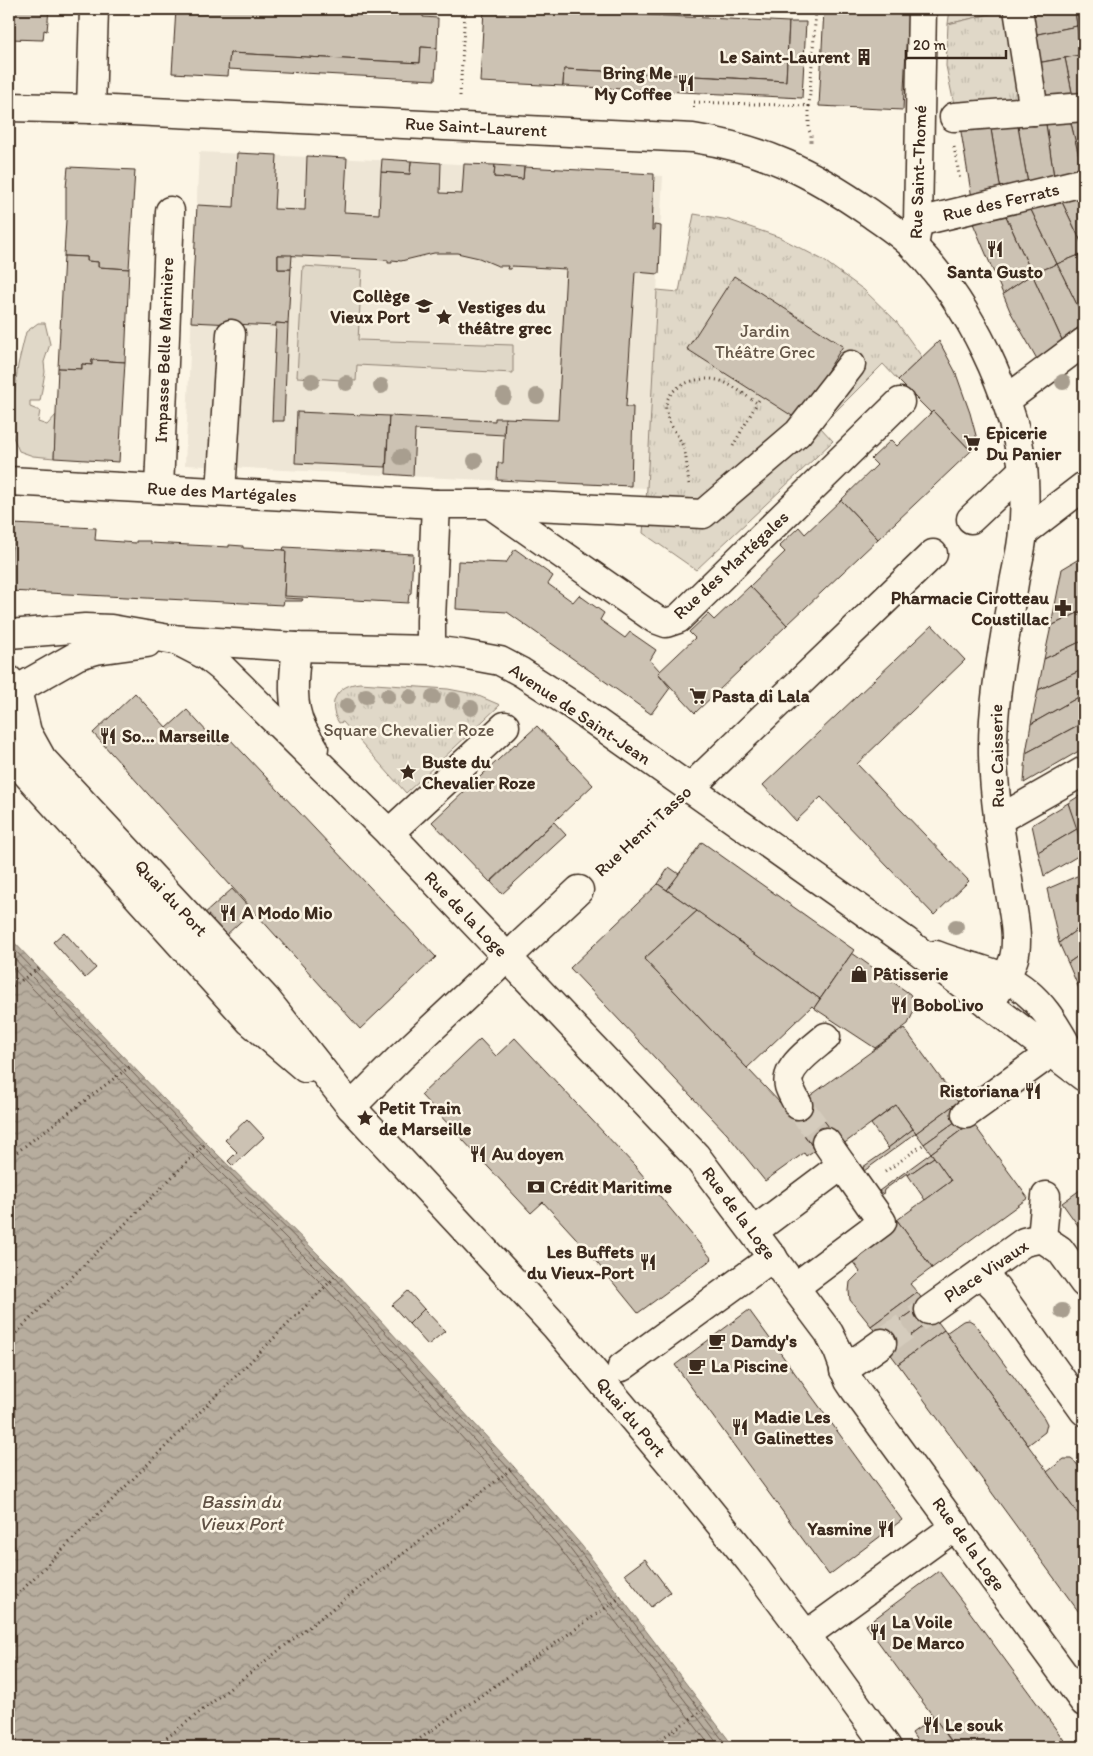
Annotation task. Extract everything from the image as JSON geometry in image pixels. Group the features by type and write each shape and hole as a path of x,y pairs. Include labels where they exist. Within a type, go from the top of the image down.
{"street":[{"path":"91,109 94,9"},
{"name":"Rue Saint-Thomé","path":"922,9 916,235 986,351 1006,400 1016,436 1028,457"},
{"path":"1018,9 1034,111"},
{"name":"Rue Saint-Laurent","path":"9,107 91,109 693,138 737,146 798,168 916,235"},
{"path":"954,117 1084,107"},
{"name":"Rue des Ferrats","path":"916,235 965,210 1084,182"},
{"name":"Impasse Belle Marinière","path":"159,489 170,211"},
{"path":"221,492 231,334"},
{"path":"1006,400 1084,342"},
{"path":"490,504 703,514 798,433 852,365"},
{"name":"Rue des Martégales","path":"9,481 436,504 490,504 654,619 666,623 678,619 900,402"},
{"path":"971,519 1028,457"},
{"name":"Rue Caisserie","path":"989,1005 1014,959 1016,939 998,820 993,755 995,696 1023,533 1028,457"},
{"path":"1023,533 1084,486"},
{"path":"431,650 436,504"},
{"name":"Rue Henri Tasso","path":"689,789 933,554"},
{"name":"Avenue de Saint-Jean","path":"9,634 85,628 111,629 171,639 297,647 431,650 500,661 521,672 572,705 907,942 989,1005"},
{"name":"Avenue de Saint-Jean","path":"12,688 78,655 96,650 171,639"},
{"name":"Rue de la Loge","path":"171,639 207,656 222,668 330,774 389,833 696,1156 829,1333 844,1370 855,1390 1084,1702"},
{"name":"Rue de la Loge","path":"297,647 295,703 301,727 330,774"},
{"name":"Quai du Port","path":"12,688 27,732 42,759 266,999 352,1107 556,1327 750,1561 887,1747"},
{"path":"389,833 505,726"},
{"name":"Quai du Port","path":"9,754 250,1021 352,1107"},
{"path":"998,820 1084,771"},
{"name":"Rue Henri Tasso","path":"352,1107 400,1058 579,890"},
{"name":"Avenue de Saint-Jean","path":"907,942 944,958 1005,978"},
{"path":"1005,978 1028,993 1052,1018 1084,1077"},
{"path":"989,1005 1084,1077"},
{"path":"798,1104 788,1085 791,1071 799,1060 826,1037"},
{"path":"966,1114 1052,1052"},
{"path":"795,1287 882,1222 826,1142"},
{"path":"754,1231 842,1165"},
{"path":"1042,1238 1046,1196"},
{"name":"Place Vivaux","path":"929,1310 1024,1242 1042,1238 1060,1250 1084,1283"},
{"path":"622,1367 773,1257"},
{"path":"980,1273 996,1288 1084,1411"},
{"path":"844,1370 882,1343"},
{"path":"806,1635 956,1526"}],"path":[{"path":"461,93 465,9"},
{"path":"809,122 816,9"},
{"path":"693,138 694,102 809,106"},
{"path":"954,117 952,131 965,210"},
{"path":"694,514 684,448 668,421 666,399 674,390 688,383 709,379 719,380 757,403"},
{"path":"728,454 761,397"},
{"name":"Rue Henri Tasso","path":"579,890 689,789"},
{"path":"9,989 39,968"},
{"path":"9,1158 132,1065"},
{"path":"9,1340 206,1143"},
{"path":"860,1190 924,1144"},
{"path":"9,1603 338,1274"},
{"path":"155,1747 514,1467"},
{"path":"408,1747 621,1597"},
{"path":"649,1747 705,1709"}],"shaded area":[{"name":"Collège Vieux Port","path":"199,152 441,163 663,176 647,488 185,465"}],"green space":[{"path":"950,9 1011,9 948,24"},
{"path":"1011,9 1028,101 955,109 946,66 948,24"},
{"name":"Jardin Théâtre Grec","path":"694,214 729,220 779,237 823,260 864,290 896,321 922,357 898,380 883,364 820,427 833,441 696,570 643,533 657,290 679,292"},
{"path":"303,266 362,270 358,340 513,345 513,373 357,365 356,381 297,377"},
{"path":"38,323 45,323 50,344 44,362 45,372 40,401 30,401 30,407 40,411 38,422 47,425 56,415 54,458 33,456 19,451 13,437 11,420 18,365 26,332"},
{"name":"Square Chevalier Roze","path":"360,683 448,689 474,694 500,705 406,793 343,722 339,723 335,716 334,702 336,696 345,687"}],"water":[{"name":"Bassin du Vieux Port","path":"9,937 206,1143 338,1274 514,1467 582,1546 734,1747 9,1747"}],"building":[{"path":"9,9 49,9 47,31 44,30 43,40 9,39"},
{"path":"176,9 423,9 423,17 438,18 437,48 421,47 420,63 230,53 228,76 172,73"},
{"path":"484,9 524,9 789,22 786,81 564,69 563,86 480,82"},
{"name":"Le Saint-Laurent","path":"824,9 908,9 903,110 819,106"},
{"path":"1028,9 1052,9 1030,16"},
{"path":"1052,9 1075,9 1077,26 1033,35 1030,16"},
{"path":"1075,9 1084,9 1084,25 1077,26"},
{"path":"789,22 806,22 802,98 563,86 564,69 786,81"},
{"path":"1084,25 1084,54 1080,55 1077,26"},
{"path":"1077,26 1080,55 1037,63 1033,35"},
{"path":"421,47 437,48 435,80 228,69 230,53 420,63"},
{"path":"1084,54 1084,101 1074,102 1065,58"},
{"path":"1065,58 1074,102 1044,104 1037,63"},
{"path":"1084,114 1084,168 1082,169 1069,115"},
{"path":"1069,115 1082,169 1054,177 1045,118"},
{"path":"1045,118 1054,177 1028,184 1017,121"},
{"path":"1017,121 1028,184 1001,191 990,123"},
{"path":"990,123 1001,191 972,198 960,126"},
{"path":"237,153 277,155 274,209 305,210 307,156 347,158 344,212 379,214 381,172 410,174 411,161 441,163 440,193 462,194 464,164 495,165 494,177 523,179 524,167 654,174 652,230 654,230 654,225 661,226 659,274 635,272 626,407 633,407 631,486 497,480 498,463 503,463 505,418 558,420 566,269 512,266 511,269 507,269 508,266 498,266 479,258 457,253 434,253 401,261 392,260 392,263 388,263 388,260 278,255 278,269 291,269 288,324 276,323 276,326 191,322 197,205 234,207"},
{"path":"382,159 411,161 410,174 381,172"},
{"path":"495,165 524,167 523,179 494,177"},
{"path":"68,167 135,170 129,269 98,267 98,262 87,261 87,257 64,256"},
{"path":"1084,195 1084,248 1061,200"},
{"path":"1061,200 1084,248 1084,253 1057,264 1030,208"},
{"path":"1030,208 1057,264 1032,274 1005,214"},
{"path":"1005,214 1032,274 1003,294 972,221"},
{"path":"1084,253 1084,319 1057,264"},
{"path":"278,255 292,255 291,269 278,269"},
{"path":"64,256 87,257 87,261 98,262 98,267 129,269 125,362 92,360 92,365 82,364 82,369 58,368"},
{"path":"1057,264 1084,319 1084,323 1062,340 1032,274"},
{"path":"1032,274 1062,340 1037,359 1010,311 1003,294"},
{"path":"734,276 843,346 797,419 687,349"},
{"path":"276,323 288,324 284,421 272,421"},
{"path":"939,341 955,371 970,413 978,443 971,451 933,411 931,413 898,380"},
{"path":"92,360 125,362 119,462 54,458 58,368 82,369 82,364 92,365"},
{"path":"933,411 971,451 878,539 841,500 877,465 871,459 891,440 897,446"},
{"path":"297,412 389,416 386,467 295,463"},
{"path":"389,416 495,421 495,418 505,418 504,435 415,430 413,476 386,474","holes":["400,450 405,451 408,455 408,460 403,463 399,462 395,458 396,453"]},
{"path":"841,500 878,539 787,625 750,586 785,552 779,546 799,527 805,534"},
{"path":"13,524 96,528 95,540 136,543 136,541 150,541 150,543 229,547 229,545 243,546 243,548 286,550 284,598 303,599 302,601 284,601 283,605 9,591"},
{"path":"9,526 13,527 9,590"},
{"path":"284,547 413,554 411,593 409,594 408,603 284,596 286,550 283,550"},
{"path":"515,549 553,576 548,584 573,602 579,595 604,613 600,620 625,638 630,632 656,650 650,660 660,671 658,673 670,688 651,714 507,612 456,609 458,561 506,563"},
{"path":"1084,556 1084,610 1051,626 1062,569"},
{"path":"750,586 787,625 695,713 658,673 695,638 689,632 708,614 714,620"},
{"path":"1084,610 1084,640 1044,659 1051,626"},
{"path":"932,625 965,660 857,764 969,881 934,915 821,797 796,821 763,785"},
{"path":"1084,640 1084,669 1038,690 1044,659"},
{"path":"1084,669 1084,694 1031,724 1038,690"},
{"path":"135,693 167,728 187,710 219,745 228,737 436,957 360,1029 93,733"},
{"path":"1084,694 1084,722 1026,753 1031,724"},
{"path":"1084,722 1084,748 1024,783 1026,753"},
{"path":"537,726 593,785 490,882 432,822 515,744"},
{"path":"1084,793 1084,853 1083,853 1068,803"},
{"path":"1068,803 1077,829 1038,852 1032,825"},
{"path":"554,822 566,835 502,894 491,882"},
{"path":"1077,829 1083,853 1044,876 1038,852"},
{"path":"702,842 854,950 820,999 667,890"},
{"path":"669,867 679,874 667,890 658,884"},
{"path":"1084,873 1084,924 1059,943 1047,889"},
{"path":"658,884 697,911 644,959 783,1106 815,1150 806,1156 804,1153 765,1181 727,1134 570,968"},
{"name":"A Modo Mio","path":"232,889 252,911 224,937 203,915"},
{"path":"697,911 820,999 814,1008 812,1006 747,1068 644,959"},
{"path":"1084,924 1084,952 1068,963 1059,943"},
{"path":"64,932 96,968 85,978 53,942"},
{"path":"1084,952 1084,979 1077,984 1068,963"},
{"path":"852,953 910,994 914,1002 913,1013 908,1024 875,1048 814,1008"},
{"path":"1084,979 1084,1001 1077,984"},
{"path":"904,1028 958,1102 916,1133 896,1105 842,1145 807,1098"},
{"path":"515,1038 635,1166 712,1259 638,1313 585,1248 543,1202 531,1213 421,1095 480,1039 496,1056"},
{"path":"807,1098 835,1135 815,1150 788,1112"},
{"path":"958,1102 966,1114 924,1144 916,1133"},
{"path":"896,1105 913,1129 888,1148 871,1124"},
{"path":"966,1114 972,1122 931,1153 924,1144"},
{"path":"247,1119 264,1137 233,1166 228,1161 237,1152 225,1140"},
{"path":"972,1122 1028,1198 932,1268 897,1220 951,1181 931,1153"},
{"path":"913,1129 916,1133 864,1171 863,1167"},
{"path":"931,1153 934,1157 908,1175 907,1173 884,1190 883,1194 879,1191"},
{"path":"934,1157 951,1181 925,1200 908,1175"},
{"path":"1084,1187 1084,1234 1062,1203"},
{"path":"897,1220 932,1268 910,1284 917,1292 871,1326 850,1300 850,1282 860,1272 848,1255"},
{"path":"408,1291 424,1309 409,1324 392,1305"},
{"path":"917,1292 925,1303 878,1336 871,1326"},
{"path":"925,1303 935,1318 889,1352 878,1336"},
{"path":"424,1309 445,1331 428,1345 409,1324"},
{"path":"749,1310 902,1520 829,1575 675,1365"},
{"path":"935,1318 944,1330 898,1364 889,1352"},
{"path":"969,1320 974,1323 1047,1424 1045,1432 1028,1445 946,1333 963,1321"},
{"path":"944,1330 1084,1522 1084,1619 898,1364"},
{"path":"1064,1459 1071,1459 1084,1473 1084,1522 1047,1472"},
{"path":"645,1559 670,1592 651,1607 625,1574"},
{"path":"939,1571 1069,1747 956,1747 901,1673 866,1625"},
{"name":"Le souk","path":"934,1717 955,1747 921,1747 912,1733"}],"tunnel":[{"path":"798,1105 826,1142"},
{"path":"882,1343 929,1310"}],"place":[{"name":"Le Saint-Laurent","path":"864,57"},
{"name":"Bring Me My Coffee","path":"686,83"},
{"name":"Santa Gusto","path":"995,249"},
{"name":"Collège Vieux Port","path":"424,306"},
{"name":"Vestiges du théâtre grec","path":"444,317"},
{"name":"Epicerie Du Panier","path":"972,443"},
{"name":"Pharmacie Cirotteau Coustillac","path":"1063,608"},
{"name":"Pasta di Lala","path":"698,696"},
{"name":"So... Marseille","path":"108,736"},
{"name":"Buste du Chevalier Roze","path":"408,772"},
{"name":"A Modo Mio","path":"228,913"},
{"name":"Pâtisserie","path":"859,974"},
{"name":"BoboLivo","path":"899,1005"},
{"name":"Ristoriana","path":"1033,1091"},
{"name":"Petit Train de Marseille","path":"365,1118"},
{"name":"Au doyen","path":"478,1154"},
{"name":"Crédit Maritime","path":"536,1187"},
{"name":"Les Buffets du Vieux-Port","path":"648,1262"},
{"name":"Damdy's","path":"717,1341"},
{"name":"La Piscine","path":"697,1366"},
{"name":"Madie Les Galinettes","path":"740,1427"},
{"name":"Yasmine","path":"886,1529"},
{"name":"La Voile De Marco","path":"878,1632"},
{"name":"Le souk","path":"931,1725"}]}
